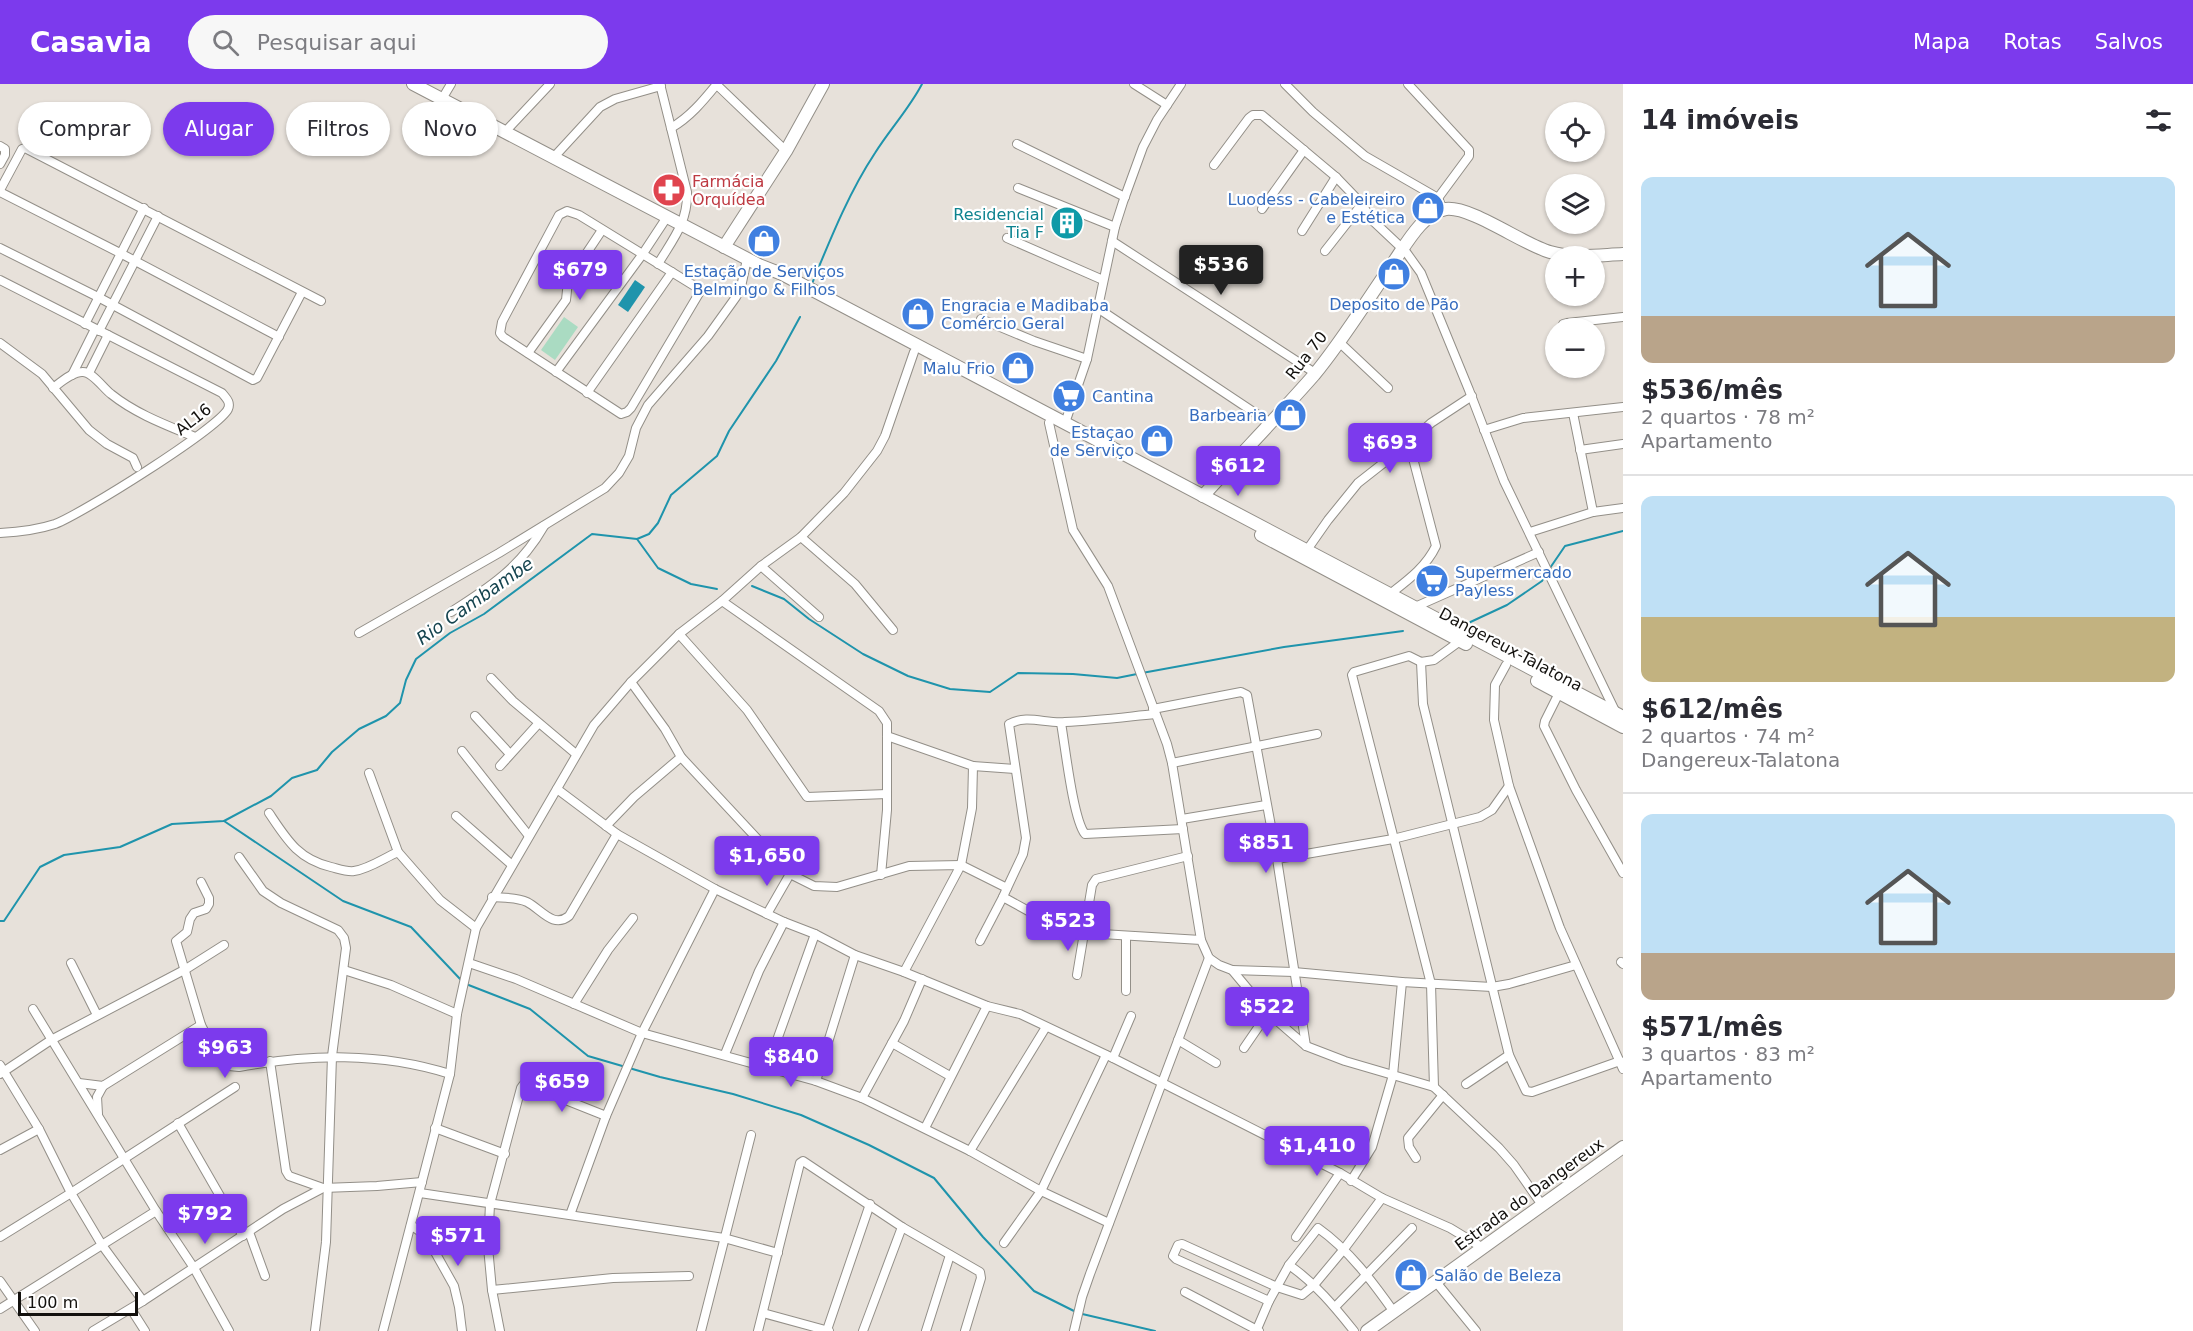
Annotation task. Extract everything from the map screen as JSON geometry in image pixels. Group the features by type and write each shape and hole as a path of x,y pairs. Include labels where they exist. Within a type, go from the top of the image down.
{"main road":[{"name":"Dangereux-Talatona","path":"413,84 1620,715"},
{"path":"724,247 786,151 823,84"},
{"path":"1441,204 1508,231 1531,245 1550,252 1570,256 1623,254"},
{"name":"Rua 70","path":"1203,496 1315,373 1403,249 1441,204"},
{"name":"Dangereux-Talatona","path":"837,307 914,352 1623,727"},
{"name":"Estrada do Dangereux","path":"1367,1331 1623,1147"}],"street":[{"path":"442,99 451,84"},
{"path":"504,133 550,84"},
{"path":"670,129 694,111 717,84 744,113 786,151"},
{"path":"1134,84 1167,105"},
{"path":"1065,423 1088,359 1115,226 1143,147 1181,84"},
{"path":"1285,84 1365,156 1441,204 1469,156 1469,150 1408,84"},
{"path":"554,158 600,107 615,99 661,85 687,192 687,212 682,225 658,264"},
{"path":"1214,165 1249,118 1257,114 1262,115 1336,177 1362,204 1371,219 1403,249 1421,273 1504,481 1620,715"},
{"path":"1017,144 1125,197"},
{"path":"0,146 6,152 0,164"},
{"path":"279,337 0,191 22,149 25,148 144,208 321,301"},
{"path":"1262,209 1304,150"},
{"path":"1302,231 1336,177"},
{"path":"1018,188 1115,226"},
{"path":"1324,251 1362,204"},
{"path":"85,324 144,208"},
{"path":"567,211 572,212 642,255 701,292 627,412 621,414 503,337 500,327 559,215 567,211"},
{"path":"72,375 112,305 158,216"},
{"path":"556,372 667,217"},
{"path":"528,353 566,300 568,281 602,230"},
{"path":"1007,238 1103,280"},
{"path":"1112,241 1315,373"},
{"path":"0,248 98,297 253,380 257,378 302,292"},
{"path":"359,633 499,553 606,488 620,473 629,456 641,416 648,405 708,336 731,304 741,287 747,259"},
{"path":"587,393 672,272"},
{"name":"AL16","path":"0,280 222,393 229,401 227,411 195,437 143,473 68,517 56,523 27,531 0,532"},
{"path":"1099,309 1270,423"},
{"path":"1605,319 1623,317"},
{"path":"981,319 1034,341 1088,359"},
{"path":"89,373 108,335"},
{"path":"1338,341 1388,388"},
{"path":"0,343 42,374 89,430 107,444 133,458 137,467"},
{"path":"382,1331 450,1074 457,1014 476,928 492,897 594,725 631,682 680,634 761,566 801,537 844,493 877,451 885,436 914,352"},
{"path":"53,388 72,375 80,372 89,373 124,404 159,423 195,437"},
{"path":"1307,550 1358,483 1443,414 1472,396"},
{"path":"1484,429 1523,418 1623,407"},
{"path":"1573,413 1593,512"},
{"path":"1049,423 1073,530 1108,586 1172,763 1201,940 1209,958 1232,970 1294,972 1402,982 1492,987 1576,965"},
{"path":"1390,594 1413,576 1431,556 1436,546 1409,443"},
{"path":"1580,450 1623,444"},
{"path":"1530,532 1593,512 1623,508"},
{"path":"451,612 494,585 520,560 545,524"},
{"path":"801,537 855,584 892,630"},
{"path":"1415,607 1539,552"},
{"path":"761,566 819,617"},
{"path":"722,601 879,711 887,723 887,794 881,875"},
{"path":"680,634 747,710 807,797 887,794"},
{"path":"1434,1087 1431,984 1352,675 1354,672 1409,656 1421,662 1434,660 1460,641"},
{"path":"1421,662 1423,704 1492,987 1509,1055 1528,1092 1621,1065 1560,928 1509,786 1494,720 1495,686 1506,665"},
{"path":"490,678 538,724 576,754"},
{"path":"631,682 665,729 681,757 790,874 814,886 837,887 909,866 961,865 1032,913 1085,933 1201,940"},
{"path":"980,941 1023,854 1026,838 1009,724 1042,719 1061,723 1154,711 1244,693 1247,695 1277,859 1306,1046"},
{"path":"1559,693 1544,726 1576,790 1623,873"},
{"path":"475,716 510,754"},
{"path":"1061,723 1072,789 1083,832 1088,834 1184,829"},
{"path":"500,766 538,724"},
{"path":"1172,763 1317,734"},
{"path":"887,736 974,766 1015,769"},
{"path":"462,751 529,836"},
{"path":"606,826 634,797 681,757"},
{"path":"904,972 961,865 972,808 974,766"},
{"path":"369,773 398,852 440,900 476,928"},
{"path":"1277,859 1393,839 1480,817 1492,810 1509,786"},
{"path":"557,789 617,834 716,890 815,934 855,955 904,972 987,1006 1020,1014 1340,1173 1382,1198 1450,1228 1483,1248"},
{"path":"1182,819 1266,805"},
{"path":"269,813 289,843 299,853 317,863 352,871 362,869 398,852"},
{"path":"456,816 512,865"},
{"path":"492,897 526,902 556,921 564,920 569,916 617,834"},
{"path":"1077,975 1092,885 1096,879 1188,856"},
{"path":"239,857 263,891 281,903 338,930 344,938 346,948 332,1056 326,1242 315,1331"},
{"path":"767,914 790,874"},
{"path":"201,882 209,898 209,904 206,909 194,913 187,932 177,941 201,1025 221,1063 239,1066 300,1057 332,1056 423,1065 450,1074"},
{"path":"570,1215 606,1116 642,1033 716,890"},
{"path":"574,1004 608,950 633,918"},
{"path":"725,1054 759,971 784,922"},
{"path":"766,1068 815,934"},
{"path":"1126,937 1126,991"},
{"path":"143,1301 102,1245 71,1193 39,1129 1,1070 51,1040 186,969 224,945"},
{"path":"816,1080 855,955"},
{"path":"1074,1331 1082,1297 1109,1222 1209,958"},
{"path":"71,963 97,1015"},
{"path":"469,963 516,979 642,1033 816,1080 862,1098 970,1151 1041,1191 1109,1222"},
{"path":"344,969 391,984 457,1014"},
{"path":"1232,970 1268,1013 1306,1046 1345,1061 1434,1087 1499,1148 1542,1205"},
{"path":"862,1098 892,1043 922,980"},
{"path":"1351,1181 1372,1147 1394,1075 1402,982"},
{"path":"925,1128 987,1006"},
{"path":"33,1009 156,1211 194,1268 229,1331"},
{"path":"1244,1048 1268,1013"},
{"path":"1004,1243 1041,1191 1131,1016"},
{"path":"98,1116 97,1097 103,1086 201,1025"},
{"path":"970,1151 1046,1027"},
{"path":"1178,1041 1216,1063"},
{"path":"892,1043 950,1076"},
{"path":"1466,1084 1509,1055"},
{"path":"270,1061 286,1172 289,1176 326,1188 422,1182"},
{"path":"79,1083 103,1086"},
{"path":"500,1331 492,1290 488,1247 490,1204 505,1154 520,1088 524,1084 606,1116"},
{"path":"0,1237 235,1087"},
{"path":"1416,1158 1409,1147 1407,1138 1443,1095"},
{"path":"178,1123 246,1234 265,1276"},
{"path":"435,1128 505,1154"},
{"path":"0,1149 39,1129"},
{"path":"701,1331 751,1136"},
{"path":"758,1331 800,1163 803,1161 902,1227 982,1275 965,1331"},
{"path":"1296,1237 1340,1173"},
{"path":"93,1331 131,1309 283,1209 326,1188"},
{"path":"420,1193 724,1238 778,1253"},
{"path":"1269,1301 1176,1260 1173,1256 1178,1245 1182,1244 1277,1287 1302,1295 1314,1285 1344,1249 1382,1198"},
{"path":"763,1313 828,1330 870,1204"},
{"path":"0,1309 156,1211"},
{"path":"411,1225 426,1236 454,1286 462,1331"},
{"path":"863,1331 902,1227"},
{"path":"1185,1292 1258,1330 1269,1301 1289,1265 1318,1228 1344,1249 1367,1274 1394,1312"},
{"path":"1335,1307 1412,1228"},
{"path":"926,1331 950,1255"},
{"path":"1289,1265 1314,1285 1354,1331"},
{"path":"492,1290 613,1278 689,1276"},
{"path":"0,1281 34,1331"},
{"path":"1436,1282 1476,1331"},
{"path":"131,1309 145,1331"}],"green space":[{"path":"564,317 578,327 555,360 541,350"}],"water":[{"path":"635,280 645,287 628,312 618,305"}],"waterway":[{"name":"Rio Cambambe","path":"811,286 856,185 922,84"},
{"name":"Rio Cambambe","path":"0,921 4,921 40,867 64,855 120,847 172,824 224,821 271,796 292,778 317,770 332,752 359,729 386,716 400,703 406,680 416,659 450,633 484,614 592,534 637,539 649,534 658,523 671,495 717,456 729,431 776,361 800,317"},
{"path":"1550,568 1565,546 1623,531"},
{"path":"637,539 658,568 691,584 717,589"},
{"path":"1464,625 1507,605 1542,581 1545,575"},
{"path":"752,586 784,599 809,619 863,654 908,676 950,689 990,692 1018,673 1117,678 1137,674"},
{"path":"1142,673 1284,647 1403,631"},
{"path":"224,821 343,901 411,927 461,980"},
{"path":"466,984 530,1009 588,1056 660,1077 733,1094 801,1115 869,1145 934,1178 983,1237 1034,1291 1078,1313 1155,1331"}],"place":[{"name":"Farmácia Orquídea","path":"669,190"},
{"name":"Luodess - Cabeleireiro e Estética","path":"1428,208"},
{"name":"Residencial Tia F","path":"1067,223"},
{"name":"Estação de Serviços Belmingo & Filhos","path":"764,241"},
{"name":"Deposito de Pão","path":"1394,274"},
{"name":"Engracia e Madibaba Comércio Geral","path":"918,314"},
{"name":"Malu Frio","path":"1018,368"},
{"name":"Cantina","path":"1069,396"},
{"name":"Barbearia","path":"1290,415"},
{"name":"Estaçao de Serviço","path":"1157,441"},
{"name":"Supermercado Payless","path":"1432,581"},
{"name":"Salão de Beleza","path":"1411,1275"}]}
